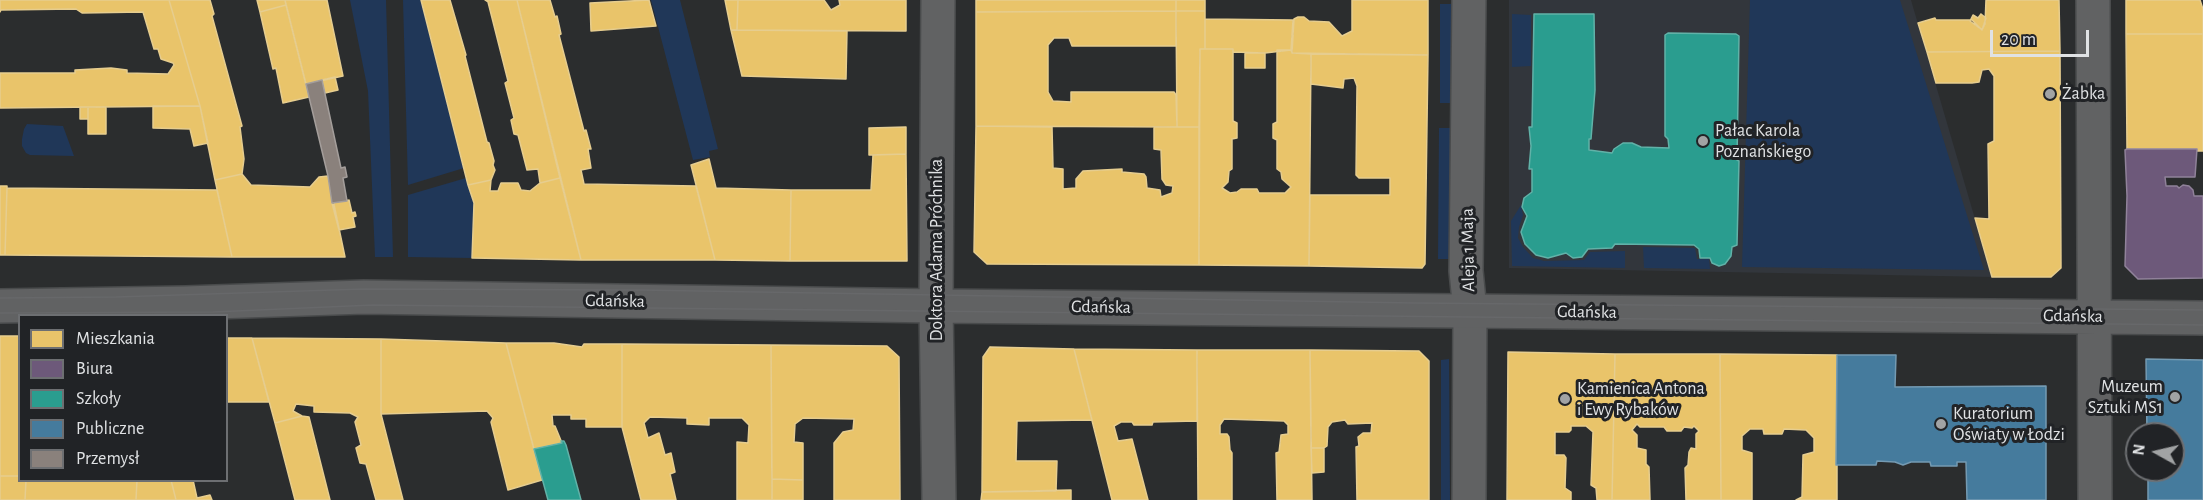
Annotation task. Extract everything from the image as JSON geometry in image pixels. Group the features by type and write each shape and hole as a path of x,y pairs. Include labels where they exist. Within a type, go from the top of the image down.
{"street":[{"name":"Doktora Adama Próchnika","path":"938,0 936,306 939,500"},
{"name":"Aleja 1 Maja","path":"1469,0 1466,271 1470,310 1469,500"},
{"path":"2093,0 2095,500"},
{"name":"Gdańska","path":"0,306 364,297 936,306 2203,318"}],"shaded area":[{"path":"350,0 386,0 393,257 375,257 368,91"},
{"path":"403,0 421,0 464,168 408,185"},
{"path":"651,0 680,0 718,149 709,151 710,157 693,160"},
{"path":"1509,0 1911,0 1992,277 1509,268"},
{"path":"1750,0 1900,0 1984,270 1742,267"},
{"path":"1440,4 1453,4 1452,103 1440,103"},
{"path":"1512,14 1531,15 1531,66 1512,67"},
{"path":"27,124 63,126 74,156 26,153 22,146 22,139"},
{"path":"1439,128 1452,128 1451,259 1438,259"},
{"path":"466,178 474,203 472,258 408,257 408,195"},
{"path":"1521,205 1523,215 1518,238 1533,258 1544,261 1584,260 1590,252 1625,251 1625,268 1512,266 1511,221"},
{"path":"1643,247 1695,248 1697,259 1709,259 1710,269 1644,268"},
{"path":"1449,359 1450,500 1441,500 1441,360"}],"building: Mieszkania":[{"path":"0,0 169,0 200,106 0,108 0,73 75,73 75,70 111,68 127,70 127,73 168,74 174,65 161,59 158,49 154,49 143,12 82,13 76,9 1,10 0,12"},
{"path":"169,0 210,0 214,14 212,16 242,126 240,127 244,159 242,174 215,180 200,106"},
{"path":"257,0 285,0 286,5 260,12"},
{"path":"285,0 327,0 343,76 306,84"},
{"path":"421,0 450,0 494,161 495,170 491,180 468,185"},
{"path":"485,0 517,0 560,178 540,183 538,169 527,170 518,135 514,134 511,120 514,118 505,83 508,81 488,2"},
{"path":"517,0 550,0 555,17 557,16 561,34 559,35 584,131 586,130 591,149 588,149 591,168 581,170 584,184 696,186 715,260 581,260"},
{"path":"649,0 656,26 591,31 590,3"},
{"path":"725,0 738,0 737,30 731,30"},
{"path":"738,0 824,0 831,10 840,5 839,0 906,0 906,31 737,30"},
{"path":"976,0 1176,0 1176,11 976,12"},
{"path":"1176,0 1205,0 1205,11 1176,11"},
{"path":"1352,0 1428,0 1428,55 1292,53 1294,19 1304,17 1309,21 1329,22 1342,36 1352,31"},
{"path":"1986,0 2059,0 2060,51 1927,52 1918,23 1935,18 1936,20 1972,20 1982,30 1985,24"},
{"path":"2126,0 2200,0 2203,9 2203,34 2126,34"},
{"path":"286,5 309,97 283,103 260,12"},
{"path":"1176,11 1176,46 1072,46 1069,38 1054,38 1048,45 1048,92 1053,101 1071,102 1071,92 1174,92 1177,127 976,126 976,12"},
{"path":"1176,11 1205,11 1205,49 1200,49 1199,127 1177,127"},
{"path":"1981,14 1986,18 1982,30 1970,21 1973,15 1978,18"},
{"path":"1205,19 1293,20 1291,50 1265,53 1233,52 1233,49 1205,49"},
{"path":"731,30 847,31 846,79 742,76"},
{"path":"2126,34 2203,34 2203,151 2197,151 2197,149 2127,149"},
{"path":"1200,49 1233,49 1233,121 1237,123 1237,138 1232,139 1232,169 1229,171 1228,182 1222,188 1230,193 1241,189 1257,189 1259,193 1285,193 1291,187 1282,179 1281,172 1277,169 1277,140 1273,138 1273,124 1277,122 1277,50 1311,54 1309,266 1199,265"},
{"path":"2060,51 2061,268 2051,277 1992,277 1975,218 1989,219 1988,144 1994,141 1994,76 1989,69 1982,70 1979,82 1936,83 1927,52"},
{"path":"1245,53 1265,53 1265,68 1245,68"},
{"path":"1311,54 1428,55 1425,264 1422,268 1309,266 1310,195 1390,195 1390,178 1359,178 1356,175 1357,86 1354,78 1344,79 1343,88 1311,84"},
{"path":"335,77 338,90 325,93 322,80"},
{"path":"153,106 200,106 208,143 194,146 190,129 153,128"},
{"path":"80,107 88,107 88,119 80,119"},
{"path":"88,107 106,107 106,134 88,134"},
{"path":"976,126 1052,127 1053,168 1063,169 1063,189 1076,188 1076,179 1083,171 1122,169 1122,172 1144,174 1147,188 1160,190 1161,197 1172,193 1173,186 1166,185 1162,179 1161,150 1154,149 1154,127 1199,127 1199,265 987,264 974,252"},
{"path":"906,127 906,154 869,155 869,128"},
{"path":"906,154 907,261 790,261 791,190 871,190 873,155"},
{"path":"709,159 716,188 791,190 790,261 715,260 691,165"},
{"path":"242,174 251,185 310,187 319,177 328,176 345,257 232,257 215,180"},
{"path":"560,178 581,260 472,258 474,203 468,185 491,180 490,191 498,191 501,183 518,183 521,190 530,191 540,183"},
{"path":"0,186 7,186 5,255 0,255"},
{"path":"7,188 217,190 232,257 5,255"},
{"path":"349,200 352,213 355,212 356,216 353,217 355,227 339,230 332,203"},
{"path":"0,336 18,336 18,476 0,476"},
{"path":"228,338 252,338 269,402 228,402"},
{"path":"252,338 381,339 381,414 403,500 376,500 366,464 360,463 356,448 361,445 355,422 358,417 350,413 314,412 314,406 296,404 293,411 302,416 275,423"},
{"path":"381,339 506,343 542,480 508,490 491,422 493,418 487,411 381,414"},
{"path":"506,343 554,343 582,347 584,344 622,344 622,427 586,427 586,419 571,419 571,415 552,415 553,426 562,443 534,449"},
{"path":"622,344 771,345 772,500 737,500 737,442 748,443 749,425 742,418 709,418 709,425 687,424 687,418 650,417 644,423 648,438 659,433 665,455 671,453 675,472 670,474 676,500 641,500 622,427"},
{"path":"771,345 887,346 899,357 900,500 834,500 834,443 843,432 853,430 854,419 803,418 795,424 794,442 803,443 803,480 772,479"},
{"path":"990,347 1074,349 1092,420 1017,421 1016,461 1057,461 1056,491 982,492 983,357"},
{"path":"1074,349 1197,350 1197,421 1153,422 1152,425 1121,422 1114,426 1118,441 1132,439 1148,500 1112,500"},
{"path":"1197,350 1310,350 1312,500 1277,500 1276,453 1279,452 1281,435 1288,434 1288,425 1284,421 1224,419 1220,425 1220,434 1227,434 1229,437 1232,453 1232,500 1198,500"},
{"path":"1310,350 1419,351 1429,361 1429,500 1357,500 1356,447 1359,446 1358,437 1363,433 1371,433 1372,423 1348,424 1345,420 1332,422 1328,427 1327,446 1311,448"},
{"path":"1508,352 1615,354 1612,500 1597,500 1596,488 1591,485 1593,432 1586,426 1571,426 1569,432 1555,432 1555,455 1564,455 1566,458 1565,488 1571,492 1571,500 1507,500"},
{"path":"1615,354 1720,354 1721,500 1686,500 1685,468 1688,465 1691,448 1696,449 1696,434 1699,431 1694,426 1684,427 1681,431 1667,431 1664,427 1640,427 1637,424 1632,430 1637,435 1637,448 1646,450 1650,500 1612,500"},
{"path":"1720,354 1837,355 1837,500 1796,500 1802,497 1803,455 1814,452 1814,438 1806,430 1784,429 1782,434 1764,434 1763,429 1750,429 1742,436 1742,450 1752,453 1752,500 1721,500"},
{"path":"302,416 309,417 330,500 295,500 275,423"},
{"path":"1311,448 1324,448 1324,472 1312,473"},
{"path":"0,476 18,476 18,482 26,482 25,500 0,500"},
{"path":"772,479 803,480 803,500 772,500"},
{"path":"26,482 137,482 136,500 25,500"},
{"path":"137,482 172,482 176,500 136,500"},
{"path":"172,482 193,482 197,498 210,495 212,500 176,500"},
{"path":"1071,490 1071,500 981,500 982,492"}],"building: Biura":[{"path":"2197,149 2195,177 2165,177 2166,186 2179,188 2183,185 2189,186 2194,196 2203,196 2203,278 2138,279 2125,266 2127,196 2125,150"}],"building: Szkoły":[{"name":"Pałac Karola Poznańskiego","path":"1534,14 1594,14 1595,90 1589,150 1612,153 1623,143 1632,143 1641,147 1669,148 1668,139 1665,136 1665,35 1668,33 1736,34 1739,36 1737,245 1732,247 1731,256 1725,264 1719,266 1712,263 1710,258 1700,258 1699,249 1694,245 1615,244 1612,248 1588,249 1582,257 1573,258 1566,253 1548,258 1536,255 1525,244 1521,232 1527,216 1522,207 1524,198 1532,192 1532,169 1529,169 1531,146 1529,127 1532,127"},
{"path":"561,441 564,441 566,445 581,500 548,500 534,449 562,443"}],"building: Publiczne":[{"name":"Kuratorium Oświaty w Łodzi","path":"1837,355 1896,355 1895,387 2046,386 2046,500 1967,500 1966,462 1957,462 1957,466 1931,466 1930,462 1911,462 1903,465 1877,461 1876,465 1836,465"},
{"name":"Muzeum Sztuki MS1","path":"2146,359 2203,360 2203,500 2148,500 2148,482 2185,482 2185,422 2147,422"}],"building: Przemysł":[{"path":"322,80 341,168 345,167 347,177 343,178 347,201 332,203 328,176 306,84"}],"tram line":[{"path":"0,298 116,297 364,289 639,290 1415,303 2203,310"},
{"path":"0,313 213,312 373,305 2203,325"}],"place":[{"name":"Żabka","path":"2050,94"},
{"name":"Pałac Karola Poznańskiego","path":"1703,141"},
{"name":"Muzeum Sztuki MS1","path":"2175,397"},
{"name":"Kamienica Antona i Ewy Rybaków","path":"1565,399"},
{"name":"Kuratorium Oświaty w Łodzi","path":"1941,424"}]}
